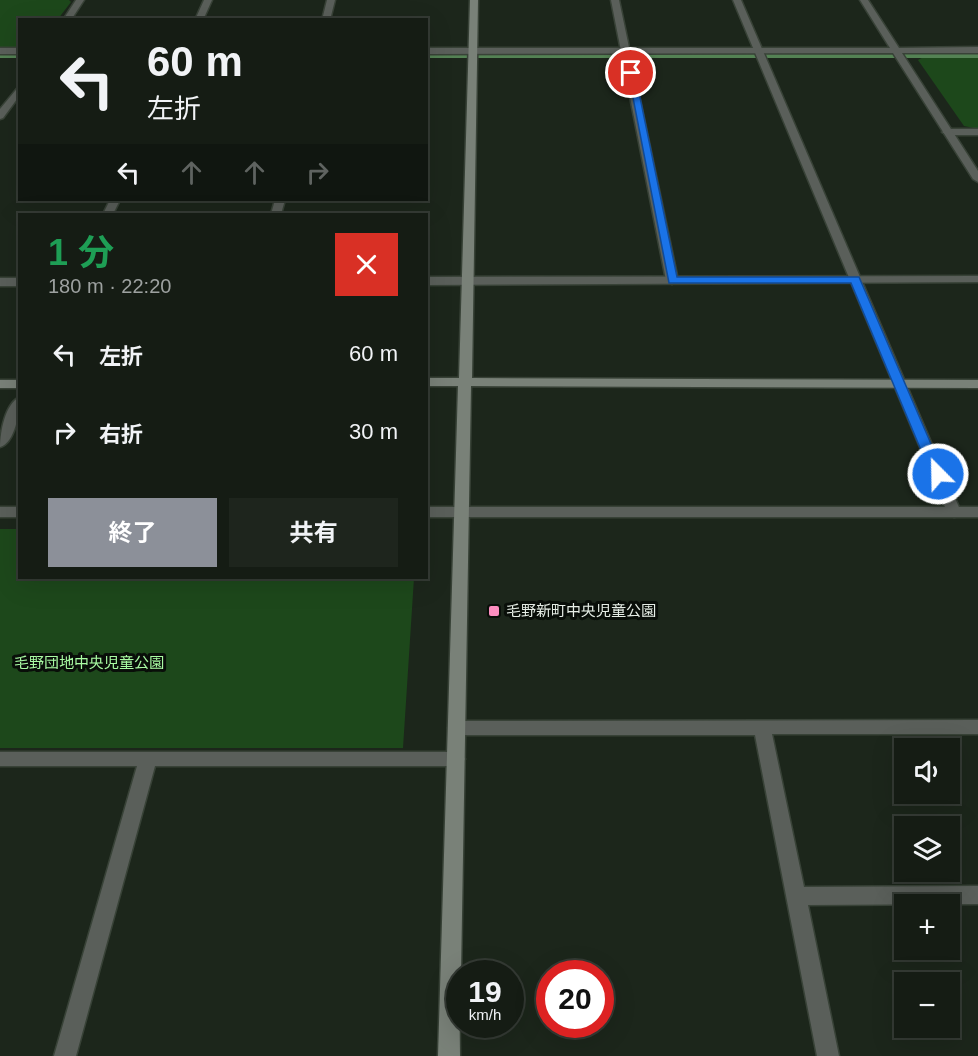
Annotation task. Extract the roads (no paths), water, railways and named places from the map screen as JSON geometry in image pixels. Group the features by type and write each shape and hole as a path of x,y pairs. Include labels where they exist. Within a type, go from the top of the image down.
{"street":[{"path":"68,18 80,0"},
{"path":"200,18 208,0"},
{"path":"326,18 331,0"},
{"path":"449,1056 474,0"},
{"path":"615,0 672,280"},
{"path":"737,0 954,512"},
{"path":"864,0 978,179"},
{"path":"428,51 978,50"},
{"path":"0,51 18,51"},
{"path":"0,116 18,91"},
{"path":"947,132 978,132"},
{"path":"428,281 978,279"},
{"path":"0,282 18,282"},
{"path":"428,382 978,384"},
{"path":"0,384 18,384"},
{"path":"0,442 18,405"},
{"path":"0,512 18,512"},
{"path":"428,512 978,512"},
{"path":"457,728 978,728"},
{"path":"762,728 828,1056"},
{"path":"0,759 456,759"},
{"path":"65,1056 148,759"},
{"path":"796,896 978,895"}],"waterway":[{"path":"0,56 18,56"},
{"path":"428,56 978,56"}],"place":[{"name":"毛野新町中央児童公園","path":"494,611"}],"park label":[{"name":"毛野団地中央児童公園","path":"89,663"}]}
